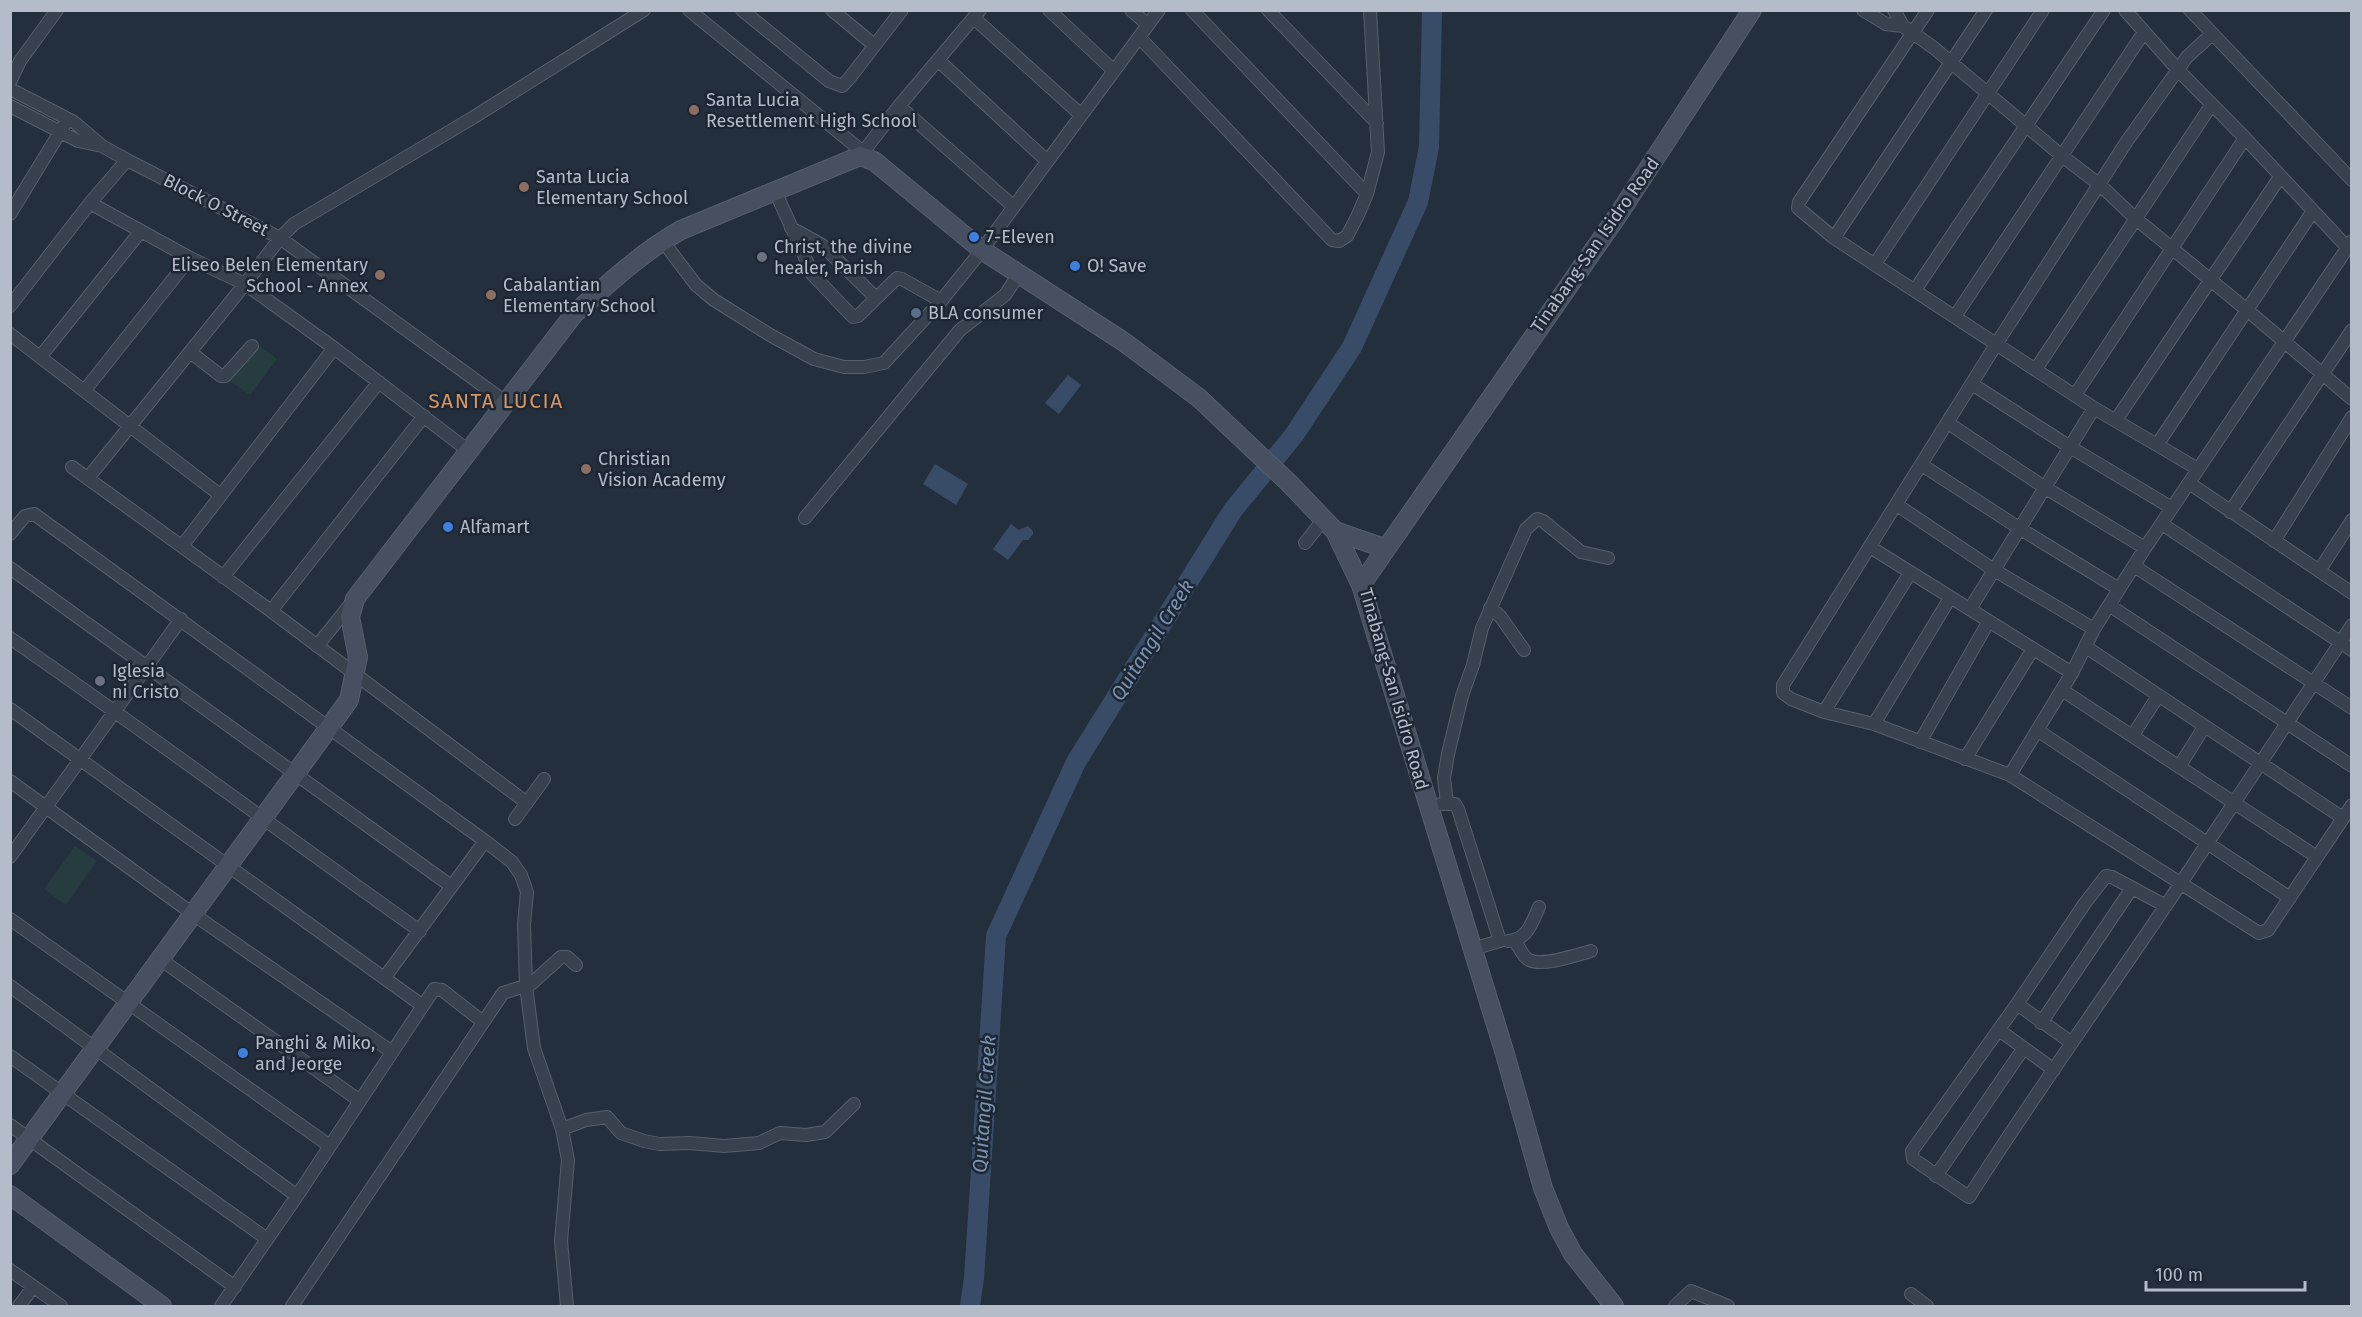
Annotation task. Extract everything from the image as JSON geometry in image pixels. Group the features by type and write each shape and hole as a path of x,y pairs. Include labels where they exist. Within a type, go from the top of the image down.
{"street":[{"path":"10,82 20,61 57,10"},
{"path":"88,478 280,238 294,224 474,117 644,10"},
{"path":"689,10 862,154 880,166 930,210 982,250 1124,342 1199,398 1289,483 1329,525 1361,585"},
{"path":"742,10 838,86 848,80 902,10"},
{"path":"832,10 874,45"},
{"path":"1049,10 1114,71"},
{"path":"1131,10 1148,26"},
{"path":"662,240 696,285 714,300 814,359 844,367 864,367 884,363 982,250 1080,114 1140,38 1159,10"},
{"path":"1192,10 1367,194"},
{"path":"1268,10 1377,123"},
{"name":"Tinabang-San Isidro Road","path":"1614,1306 1573,1254 1548,1203 1361,585 1384,548 1618,215 1752,10"},
{"path":"1863,10 1886,24 1903,26 1951,62 2352,399"},
{"path":"1894,10 1903,26"},
{"path":"1928,10 1799,202 1798,208 1834,238 1956,315 2094,408 2198,469"},
{"path":"1834,238 1986,10"},
{"path":"1875,264 2043,10"},
{"path":"1915,290 2104,10"},
{"path":"2010,775 2072,673 2094,629 2145,548 2349,244 2280,177 2178,70 2125,10"},
{"path":"2190,10 2352,180"},
{"path":"1140,38 1332,240 1339,241 1347,236 1367,194 1378,152 1368,12"},
{"path":"317,646 470,452 574,314 662,240 862,154 899,106 977,14 1080,114"},
{"path":"1956,315 2144,32"},
{"path":"2212,34 2196,47 2127,141 1997,343 1783,685 1783,693 1824,712 1874,724 2010,775 2259,933 2268,930 2352,805"},
{"path":"938,60 1047,161"},
{"path":"10,89 68,119 87,131 102,146"},
{"path":"2036,369 2212,104"},
{"path":"10,106 78,141 102,146"},
{"path":"899,106 1013,206"},
{"path":"10,214 68,119"},
{"path":"2075,395 2245,138"},
{"name":"Block O Street","path":"102,146 280,238 507,403"},
{"path":"10,306 127,160"},
{"path":"2116,420 2280,177"},
{"path":"775,191 813,275 853,317 858,316 897,279 902,279 940,301"},
{"path":"90,204 190,258 245,284 334,348 470,452"},
{"path":"2157,445 2313,211"},
{"path":"791,228 822,245 876,298"},
{"path":"40,357 141,231"},
{"path":"85,390 190,258"},
{"path":"805,518 960,330 1005,295 1019,274"},
{"path":"2230,512 2352,330"},
{"path":"10,334 220,495"},
{"path":"190,352 221,376 225,376 252,346"},
{"path":"182,546 334,348"},
{"path":"223,578 379,382"},
{"path":"1972,384 2070,447 2172,508"},
{"path":"1970,609 2094,408"},
{"path":"271,611 424,416"},
{"path":"2274,541 2352,417"},
{"path":"1948,423 2044,487 2145,548"},
{"path":"1922,465 2119,589"},
{"path":"72,467 356,673 527,803"},
{"path":"2189,483 2352,593"},
{"path":"1897,506 1994,570 2094,629"},
{"path":"10,534 25,516 34,514 512,862 521,875 527,892 524,924 526,986 534,1048 562,1129 568,1160 561,1241 567,1306"},
{"path":"1447,803 1444,778 1448,754 1482,628 1526,529 1537,519 1550,524 1581,552 1608,558"},
{"path":"2319,571 2352,520"},
{"path":"2162,524 2352,650"},
{"path":"1329,525 1384,548"},
{"path":"1305,543 1329,525"},
{"path":"1870,547 2072,673"},
{"path":"2134,566 2352,708"},
{"path":"10,568 451,886"},
{"path":"1824,712 1910,573"},
{"path":"1874,724 1950,598"},
{"path":"10,1165 349,700 358,657 350,617 355,599"},
{"path":"2109,605 2352,766"},
{"path":"1490,608 1500,616 1524,650"},
{"path":"12,853 181,620"},
{"path":"1920,742 1989,621"},
{"path":"2166,906 2106,876 1912,1151 1913,1160 1970,1197 2166,906 2352,625"},
{"path":"10,638 114,710 420,931"},
{"path":"2086,647 2343,818"},
{"path":"1965,759 2033,649"},
{"path":"2062,690 2317,857"},
{"path":"2133,735 2158,696"},
{"path":"10,709 423,1005"},
{"path":"2178,766 2204,727"},
{"path":"2037,730 2290,898"},
{"path":"515,819 544,779"},
{"path":"10,781 193,914 392,1052"},
{"path":"1428,807 1447,803 1455,804 1458,809 1500,941"},
{"path":"386,977 485,841"},
{"path":"2041,1023 2132,888"},
{"path":"1472,949 1500,941 1515,940 1526,933 1539,907"},
{"path":"10,919 330,1146"},
{"path":"1515,940 1527,959 1536,962 1551,961 1591,951"},
{"path":"292,1306 503,993 526,986 541,977 561,957 567,957 576,964"},
{"path":"160,959 360,1101"},
{"path":"10,986 297,1196"},
{"path":"221,1306 434,989 442,990 483,1022"},
{"path":"2017,1004 2072,1043"},
{"path":"1999,1030 2054,1070"},
{"path":"1936,1176 2023,1049"},
{"path":"10,1056 267,1239"},
{"path":"562,1129 586,1120 607,1117 621,1133 659,1144 747,1145 759,1143 780,1133 807,1135 825,1132 854,1104"},
{"path":"10,1125 235,1287"},
{"path":"10,1195 162,1306"},
{"path":"10,1270 61,1306"},
{"path":"19,1306 33,1287"},
{"path":"1675,1306 1691,1291 1728,1306"},
{"path":"1911,1294 1927,1306"}],"green space":[{"path":"256,343 277,359 250,395 229,380"},
{"path":"75,846 97,861 66,905 44,889"}],"water":[{"path":"1068,375 1081,385 1059,414 1045,403"},
{"path":"935,464 968,484 956,505 923,484"},
{"path":"1011,524 1019,530 1028,526 1033,534 1028,540 1023,540 1008,560 993,549"}],"waterway":[{"name":"Quitangil Creek","path":"970,1306 974,1278 996,936 1076,762 1233,510 1294,435 1352,347 1418,202 1429,147 1432,10"}],"place":[{"name":"Santa Lucia Resettlement High School","path":"694,110"},
{"name":"Santa Lucia Elementary School","path":"524,187"},
{"name":"7-Eleven","path":"974,237"},
{"name":"Christ, the divine healer, Parish","path":"762,257"},
{"name":"O! Save","path":"1075,266"},
{"name":"Eliseo Belen Elementary School - Annex","path":"380,275"},
{"name":"Cabalantian Elementary School","path":"491,295"},
{"name":"BLA consumer","path":"916,313"},
{"name":"Christian Vision Academy","path":"586,469"},
{"name":"Alfamart","path":"448,527"},
{"name":"Iglesia ni Cristo","path":"100,681"},
{"name":"Panghi & Miko, and Jeorge","path":"243,1053"}],"district":[{"name":"SANTA LUCIA","path":"496,401"}]}
